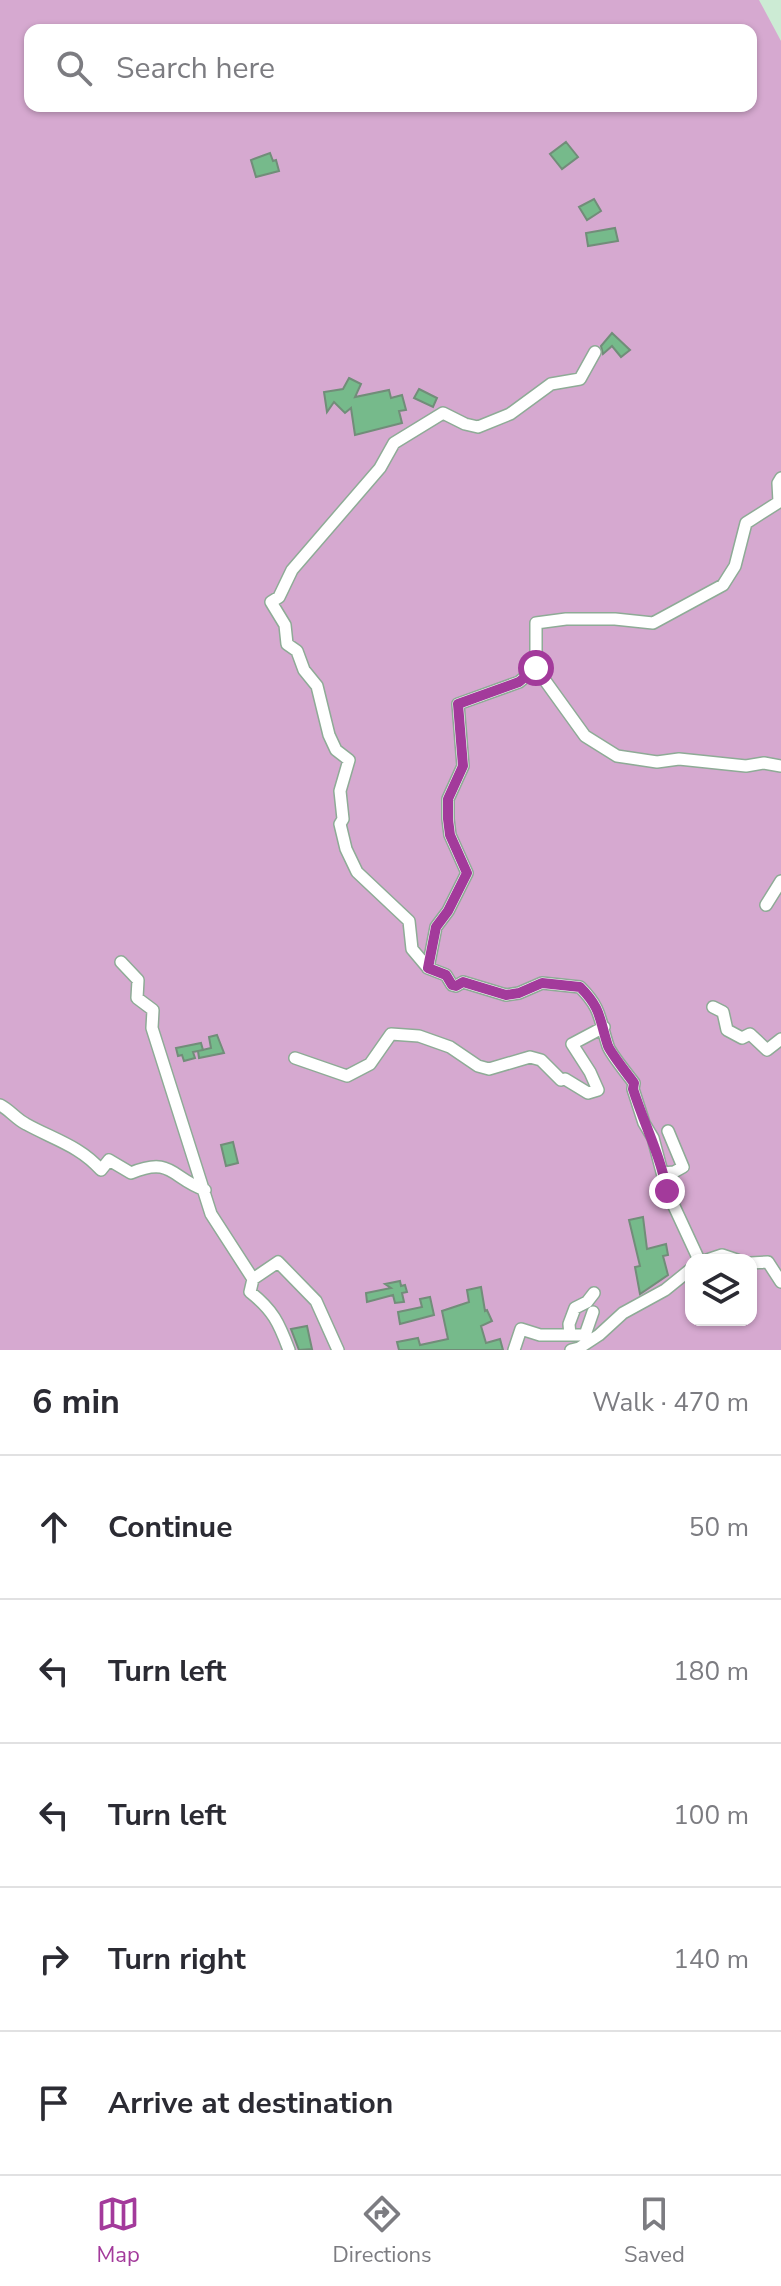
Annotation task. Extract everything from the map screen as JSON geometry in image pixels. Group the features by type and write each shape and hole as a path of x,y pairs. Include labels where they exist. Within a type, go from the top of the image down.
{"street":[{"path":"595,352 580,379 551,384 510,414 478,427 443,413 394,443 380,468 292,570 279,597 271,602 285,625 287,644 297,651 304,670 317,686 329,735 336,750 349,760 340,791 343,819 340,824 346,849 357,872 409,921 412,949 428,968 446,975 452,985 463,982 506,995 542,983 580,987 596,1007 609,1050 618,1057 620,1067 634,1083 633,1089 644,1123 653,1138 667,1191 696,1254"},
{"path":"781,478 778,483 779,502 746,523 735,566 723,585 653,623 615,619 566,619 536,623 536,668 585,736 617,756 657,762 679,759 781,766"},
{"path":"428,968 436,927 448,911 467,873 450,835 448,819 448,799 463,766 458,704 519,682 536,668"},
{"path":"766,905 781,881"},
{"path":"121,962 138,980 137,998 153,1010 152,1028 211,1214 253,1279"},
{"path":"713,1007 723,1012 727,1030 742,1038 750,1034 767,1050 781,1039"},
{"path":"295,1058 347,1076 370,1064 391,1034 419,1036 450,1047 478,1066 489,1069 530,1057 541,1060 561,1080 565,1079 588,1093 598,1090 572,1044 604,1027"},
{"path":"0,1105 22,1122 71,1144 101,1170 109,1160 131,1173 147,1167 164,1167 189,1185 205,1190"},
{"path":"663,1173 683,1167 668,1131"},
{"path":"289,1350 269,1306 250,1292 253,1279 278,1262 316,1301 338,1350"},
{"path":"757,1263 768,1262 781,1282"},
{"path":"571,1350 599,1335 623,1313 665,1290 685,1274"},
{"path":"570,1335 569,1324 575,1308 587,1302 594,1293"},
{"path":"514,1350 521,1329 540,1335 585,1335 593,1312"}],"shaded area":[{"path":"0,0 759,0 781,41 781,1350 0,1350"}],"building":[{"path":"566,142 578,157 562,169 550,154"},
{"path":"270,153 279,171 256,177 251,160"},
{"path":"594,199 601,211 587,220 579,207"},
{"path":"615,228 618,241 588,246 586,233"},
{"path":"612,333 630,350 621,357 612,346 603,354 601,346"},
{"path":"349,378 361,384 355,397 389,390 391,398 402,395 406,410 399,411 402,423 355,435 351,408 345,413 334,402 327,412 324,392 343,389"},
{"path":"419,389 437,398 433,407 414,398"},
{"path":"217,1035 224,1053 199,1058 198,1051 211,1048 209,1037"},
{"path":"201,1043 203,1050 193,1052 195,1058 184,1061 182,1055 178,1056 176,1048"},
{"path":"233,1142 238,1163 226,1166 221,1145"},
{"path":"643,1217 647,1249 666,1244 668,1255 663,1256 668,1275 640,1294 635,1267 640,1266 629,1220"},
{"path":"400,1281 407,1292 402,1293 404,1302 395,1303 393,1295 367,1302 366,1293 391,1288 385,1284"},
{"path":"481,1287 485,1311 492,1321 481,1326 486,1343 500,1339 503,1350 399,1350 397,1342 418,1338 420,1345 448,1339 442,1311 469,1302 467,1290"},
{"path":"430,1297 434,1315 400,1324 398,1312 422,1307 420,1299"},
{"path":"307,1326 312,1349 299,1350 291,1329"}],"route":[{"path":"536,668 519,682 458,704 463,766 448,799 448,819 450,835 467,873 448,911 436,927 428,968 446,975 452,985 463,982 506,995 542,983 580,987 602,1017 609,1050 618,1057 620,1067 634,1083 633,1089 644,1123 653,1138 667,1191"}]}
